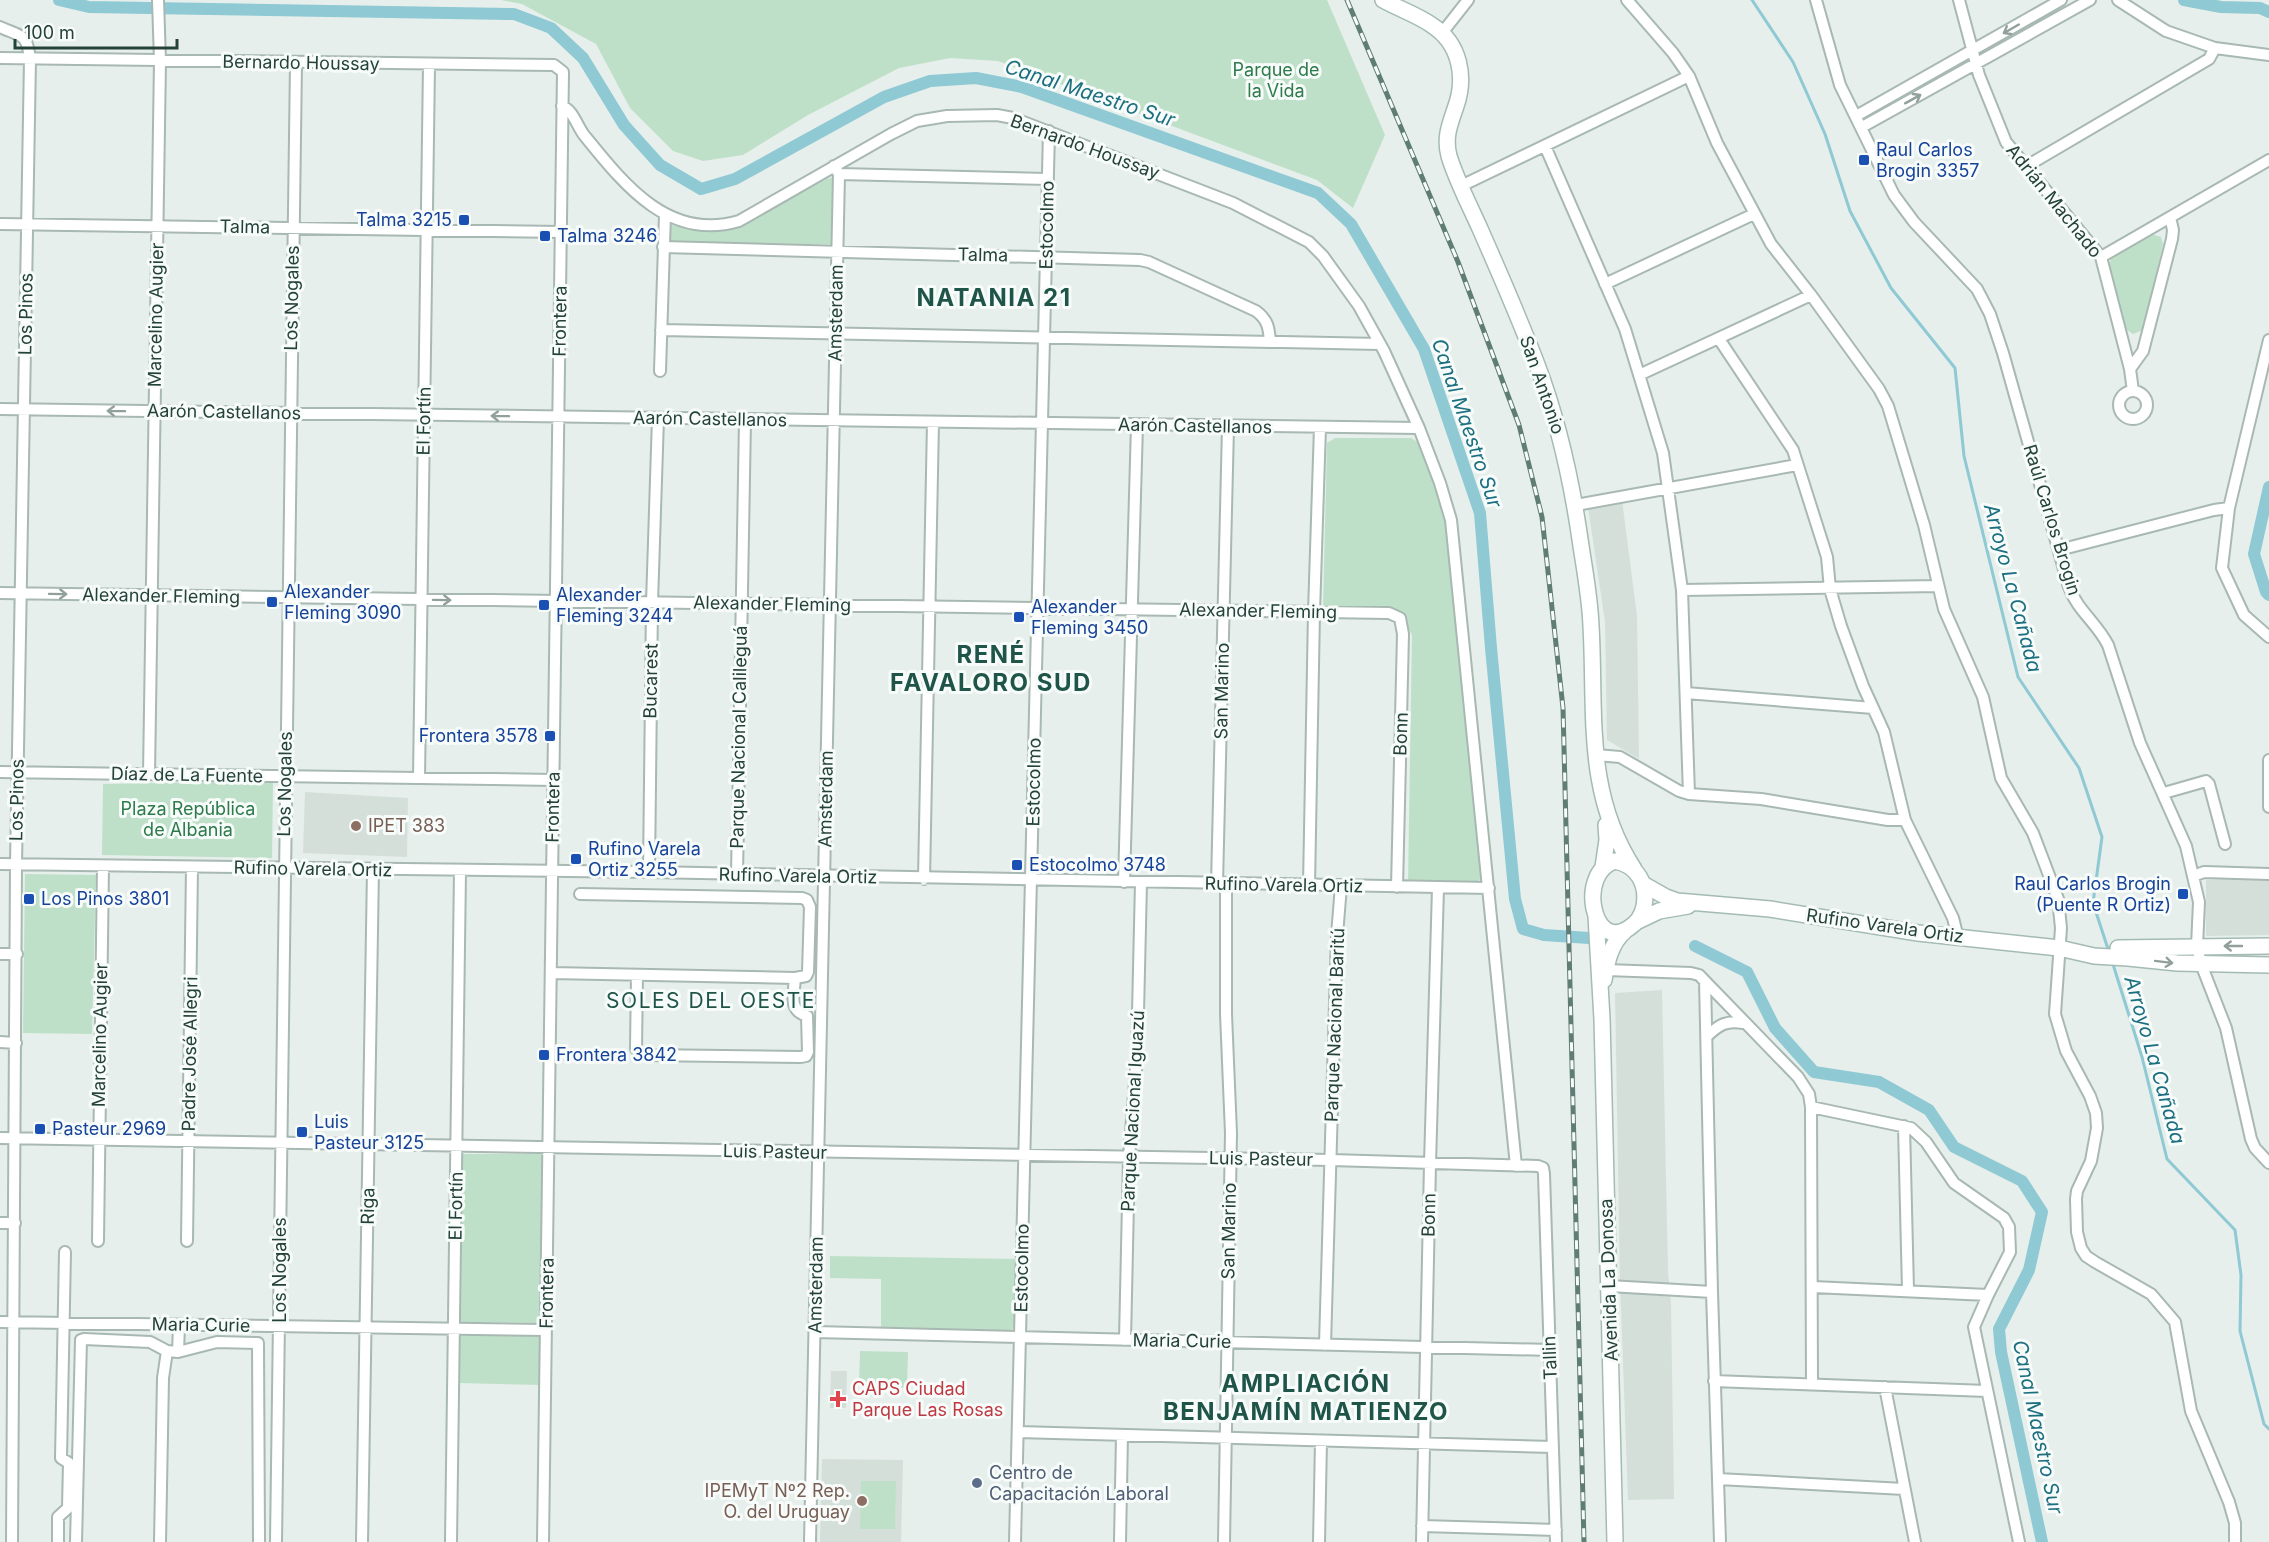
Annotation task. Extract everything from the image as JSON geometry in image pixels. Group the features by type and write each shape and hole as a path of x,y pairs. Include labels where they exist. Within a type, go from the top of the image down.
{"main road":[{"name":"San Antonio","path":"1383,0 1395,4 1442,33 1456,53 1461,71 1461,90 1449,124 1446,144 1461,186 1536,363 1559,430 1576,505 1591,622 1596,755 1607,840 1603,867"},
{"name":"San Antonio","path":"1604,807 1619,844 1634,869"},
{"path":"1615,861 1625,863 1634,869 1643,884 1644,909 1632,926 1616,933 1605,930 1596,916 1594,887 1596,876 1603,867 1615,861"},
{"name":"Rufino Varela Ortiz","path":"1643,884 1666,897 1700,904 1770,909 1958,938 2094,952 2127,953"},
{"name":"Rufino Varela Ortiz","path":"1632,926 1659,911 1700,904"},
{"name":"Avenida La Donosa","path":"1596,916 1602,1018 1615,1542"},
{"name":"Avenida La Donosa","path":"1602,1018 1606,970 1612,948 1617,938 1632,926"},
{"path":"2127,953 2197,946 2269,946"},
{"path":"2127,953 2201,964 2269,965"}],"street":[{"name":"Marcelino Augier","path":"149,774 160,60 158,0"},
{"path":"1442,33 1468,0"},
{"path":"1627,0 1689,76 1717,143 1779,257 1811,295 1879,389 1888,406 1924,525 1944,609 1983,697 2001,778 2031,828 2058,899 2065,949 2055,1000 2056,1020 2066,1051 2090,1096 2096,1113 2097,1128 2091,1161 2077,1191 2077,1232 2081,1248 2086,1256 2095,1262 2151,1294 2175,1322 2192,1411 2229,1502 2235,1523 2235,1542"},
{"name":"Raúl Carlos Brogin","path":"1816,0 1840,85 1894,195 1970,281 1983,299 2003,352 2072,596 2108,645 2140,743 2186,846 2199,902 2197,946 2201,964 2226,1028 2251,1139 2255,1148 2269,1163"},
{"name":"Adrián Machado","path":"1959,0 1975,64 2006,142 2101,257 2130,369 2133,391"},
{"path":"1856,116 2061,0"},
{"path":"1862,127 2090,0"},
{"path":"2118,0 2166,31 2215,48 2269,55"},
{"path":"0,27 26,38 30,59"},
{"path":"2025,167 2209,59 2215,48"},
{"name":"Bernardo Houssay","path":"0,58 554,65 563,72"},
{"name":"Los Pinos","path":"12,1542 16,865 30,59"},
{"name":"Los Nogales","path":"276,1542 296,63"},
{"name":"El Fortín","path":"419,778 429,65"},
{"name":"Frontera","path":"543,1542 563,72"},
{"path":"1461,186 1689,76"},
{"name":"Bernardo Houssay","path":"562,106 567,108 582,133 626,184 645,202 665,214 696,225 729,224 738,221 837,170 891,134 917,121 947,116 997,115 1013,118 1049,131 1233,204 1309,242 1323,256 1359,306 1380,344 1419,428 1451,520 1516,1166"},
{"name":"Estocolmo","path":"1015,1542 1049,131"},
{"path":"1545,146 1625,329 1663,453 1682,590 1689,794"},
{"path":"2101,257 2269,160"},
{"path":"837,170 1048,179"},
{"name":"Amsterdam","path":"810,1542 838,252 837,170"},
{"path":"1605,284 1754,213"},
{"path":"660,371 665,214"},
{"path":"2130,369 2143,351 2172,239 2170,217"},
{"name":"Talma","path":"0,224 561,232"},
{"name":"Talma","path":"663,247 1140,260 1256,311 1265,317 1269,325 1270,342"},
{"path":"1639,375 1811,295"},
{"path":"661,330 1380,344"},
{"path":"1719,339 1786,438 1797,465 1827,557 1830,589 1852,658 1884,732 1905,820 1953,918 1958,938"},
{"path":"2269,340 2229,508 2223,561 2224,575 2244,615 2269,637"},
{"name":"Aarón Castellanos","path":"0,409 1419,428"},
{"name":"Bucarest","path":"649,872 652,603 658,418"},
{"name":"Parque Nacional Calileguá","path":"737,875 745,420"},
{"path":"924,879 933,422"},
{"path":"1124,882 1137,425"},
{"name":"San Marino","path":"1224,1542 1231,1159 1222,884 1228,427"},
{"path":"1309,885 1320,427"},
{"path":"1576,505 1797,465"},
{"path":"2059,550 2229,508"},
{"path":"1682,590 1938,586"},
{"name":"Alexander Fleming","path":"0,593 1389,613 1400,618"},
{"name":"Bonn","path":"1397,887 1404,634 1400,618"},
{"path":"1686,693 1873,708"},
{"path":"1596,755 1620,757 1679,791 1689,794 1761,799 1888,820 1905,820"},
{"path":"2269,760 2269,807"},
{"name":"Díaz de La Fuente","path":"0,772 554,780"},
{"path":"2164,793 2202,781 2209,784 2225,844"},
{"name":"Rufino Varela Ortiz","path":"0,864 649,872 1489,888"},
{"name":"Marcelino Augier","path":"98,1241 103,866"},
{"name":"Padre José Allegri","path":"187,1241 192,867"},
{"name":"Riga","path":"362,1542 373,869"},
{"name":"El Fortín","path":"451,1542 460,871"},
{"path":"2193,876 2204,872 2269,874"},
{"name":"Parque Nacional Iguazú","path":"1125,1340 1129,1157 1137,1057 1141,882"},
{"name":"Parque Nacional Baritú","path":"1325,1345 1337,935 1341,886"},
{"name":"Bonn","path":"1422,1542 1438,888"},
{"path":"551,973 795,978 806,976 808,972 810,907 807,900 802,898 580,894"},
{"path":"0,954 17,954"},
{"path":"1606,970 1691,972 1698,975 1805,1086 1811,1107 1812,1383"},
{"path":"637,975 636,1049 643,1055 806,1056 808,1020 807,1016 798,1013 794,1007 795,978"},
{"path":"1705,981 1720,1542"},
{"path":"1707,1036 1718,1026 1727,1022 1743,1023"},
{"path":"0,1042 16,1043"},
{"path":"1811,1107 1904,1126 1919,1134 1954,1183 2004,1218 2009,1227 2010,1252 1974,1327 2019,1542"},
{"path":"1904,1126 1908,1290"},
{"name":"Luis Pasteur","path":"0,1138 1331,1160 1538,1166 1543,1168 1544,1174"},
{"name":"Tallin","path":"1544,1174 1556,1542"},
{"path":"0,1223 15,1223"},
{"path":"58,1542 58,1518 68,1508 69,1463 61,1458 65,1252"},
{"path":"1609,1286 1712,1292"},
{"path":"1813,1287 1988,1294"},
{"name":"Maria Curie","path":"0,1322 546,1330"},
{"path":"160,1542 163,1378 178,1325"},
{"name":"Maria Curie","path":"815,1332 1550,1350"},
{"path":"76,1542 81,1340 84,1339 150,1342 172,1352 217,1342 258,1343 259,1542"},
{"path":"1714,1380 1987,1391"},
{"path":"1885,1387 1915,1542"},
{"path":"1018,1432 1553,1447"},
{"path":"1120,1542 1122,1435"},
{"path":"1319,1542 1321,1441"},
{"path":"0,1449 13,1449"},
{"path":"1718,1479 1904,1489"},
{"path":"1422,1526 1556,1530"}],"shaded area":[{"path":"1622,500 1637,616 1639,759 1607,740 1605,622 1588,507"},
{"name":"IPET 383","path":"305,792 408,798 407,857 303,853"},
{"path":"2269,877 2269,935 2206,936 2206,880"},
{"path":"1662,990 1674,1499 1628,1500 1620,1280 1615,993"},
{"name":"CAPS Ciudad Parque Las Rosas","path":"831,1371 847,1371 846,1408 830,1408"},
{"name":"IPEMyT Nº2 Rep. O. del Uruguay","path":"822,1459 903,1460 901,1542 820,1542"}],"green space":[{"name":"Parque de la Vida","path":"501,0 1327,0 1385,135 1353,208 1317,180 998,61 950,58 899,68 808,115 743,155 703,161 673,151 630,108 596,44 522,4"},
{"path":"834,177 834,244 669,245 669,225 722,229 743,224"},
{"path":"2151,234 2161,237 2163,244 2143,330 2133,334 2124,328 2109,265 2111,259"},
{"path":"1335,438 1411,438 1421,444 1446,521 1482,876 1478,882 1408,882 1412,635 1405,621 1323,609 1327,443"},
{"name":"Plaza República de Albania","path":"273,781 272,858 102,855 103,784"},
{"path":"25,874 96,875 92,1034 23,1033"},
{"path":"462,1154 543,1154 541,1323 461,1322"},
{"path":"830,1256 1016,1259 1015,1324 1012,1330 1005,1333 881,1330 881,1279 830,1278"},
{"path":"458,1334 543,1336 542,1385 457,1383"},
{"path":"860,1351 908,1352 907,1388 859,1386"},
{"path":"861,1481 896,1481 895,1529 860,1529"}],"waterway":[{"name":"Canal Maestro Sur","path":"59,0 89,7 514,14 551,28 583,58 624,125 660,165 701,189 735,179 884,97 930,81 976,78 1022,87 1318,193 1351,224 1424,349 1480,513 1515,899 1523,929 1544,935 1589,938"},
{"name":"Arroyo La Cañada","path":"1752,0 1793,62 1825,134 1850,211 1891,288 1955,368 1964,456 2018,677 2079,768 2102,837 2093,903 2109,952"},
{"name":"Canal Maestro Sur","path":"2184,0 2221,7 2260,8 2269,12"},
{"name":"Canal Maestro Sur","path":"2269,487 2254,554 2269,595"},
{"name":"Canal Maestro Sur","path":"1695,946 1747,972 1775,1028 1814,1072 1879,1082 1929,1110 1954,1147 2022,1181 2042,1212 2029,1270 1999,1329 2001,1352 2042,1542"},
{"name":"Arroyo La Cañada","path":"2112,961 2142,1057 2167,1159 2235,1230 2241,1275 2240,1331 2264,1424 2269,1429"}],"railway":[{"path":"1347,0 1458,262 1519,425 1542,517 1563,708 1584,1542"}],"place":[{"name":"Raul Carlos Brogin 3357","path":"1864,160"},
{"name":"Talma 3215","path":"464,220"},
{"name":"Talma 3246","path":"545,236"},
{"name":"Alexander Fleming 3090","path":"272,602"},
{"name":"Alexander Fleming 3244","path":"544,605"},
{"name":"Alexander Fleming 3450","path":"1019,617"},
{"name":"Frontera 3578","path":"550,736"},
{"name":"IPET 383","path":"356,826"},
{"name":"Rufino Varela Ortiz 3255","path":"576,859"},
{"name":"Estocolmo 3748","path":"1017,865"},
{"name":"Raul Carlos Brogin (Puente R Ortiz)","path":"2183,894"},
{"name":"Los Pinos 3801","path":"29,899"},
{"name":"Frontera 3842","path":"544,1055"},
{"name":"Pasteur 2969","path":"40,1129"},
{"name":"Luis Pasteur 3125","path":"302,1132"},
{"name":"CAPS Ciudad Parque Las Rosas","path":"838,1399"},
{"name":"Centro de Capacitación Laboral","path":"977,1483"},
{"name":"IPEMyT Nº2 Rep. O. del Uruguay","path":"862,1501"}],"district":[{"name":"NATANIA 21","path":"994,298"},
{"name":"RENÉ FAVALORO SUD","path":"991,669"},
{"name":"SOLES DEL OESTE","path":"711,1001"},
{"name":"AMPLIACIÓN BENJAMÍN MATIENZO","path":"1306,1398"}]}
